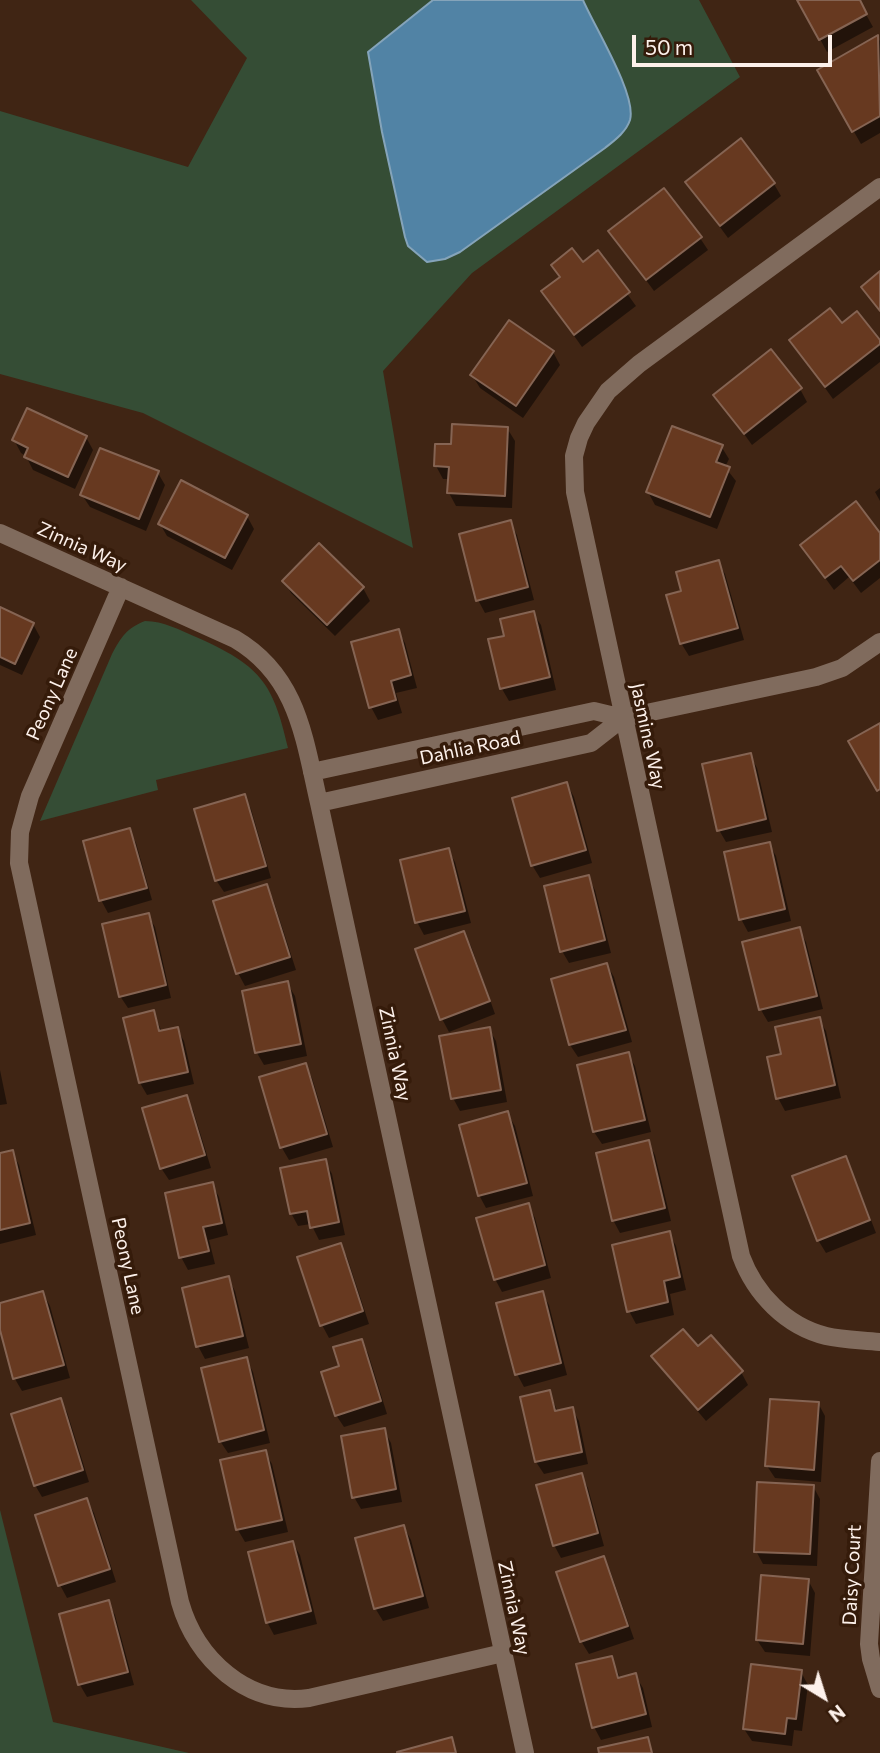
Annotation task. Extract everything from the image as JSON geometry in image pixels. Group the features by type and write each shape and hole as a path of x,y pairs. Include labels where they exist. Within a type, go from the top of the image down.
{"street":[{"name":"Jasmine Way","path":"880,187 607,391 594,408 579,438 574,464 575,492 622,718 737,1243 746,1270 773,1305 809,1330 834,1337 880,1342"},
{"name":"Zinnia Way","path":"0,533 223,632 248,646 264,660 290,697 299,720 319,803 525,1753"},
{"name":"Peony Lane","path":"121,587 27,805 20,832 19,863 186,1623 202,1649 223,1672 260,1692 290,1699 309,1698 503,1653"},
{"name":"Dahlia Road","path":"312,772 594,711 622,718 828,674 855,660 880,642"},
{"name":"Dahlia Road","path":"319,803 591,743 622,718"},
{"name":"Daisy Court","path":"880,1461 869,1644 880,1689"}],"green space":[{"path":"191,0 699,0 740,77 472,273 383,371 413,548 143,413 0,374 0,111 188,167 247,58"},
{"path":"145,621 165,624 196,637 249,667 269,691 288,748 156,780 158,790 40,821 112,654 125,634"},
{"path":"0,1510 53,1722 189,1753 0,1753"}],"water":[{"path":"433,0 583,0 621,78 627,94 630,120 620,136 605,148 460,252 445,259 427,262 408,246 405,237 368,52"}],"building":[{"path":"797,0 860,0 867,14 819,40"},
{"path":"878,35 880,116 852,132 817,70"},
{"path":"741,138 775,183 720,226 685,182"},
{"path":"664,188 702,237 646,280 608,231"},
{"path":"572,248 583,262 598,250 630,292 574,335 541,291 560,277 551,265"},
{"path":"880,271 880,311 861,287"},
{"path":"830,308 842,323 857,311 880,340 880,344 825,387 789,340"},
{"path":"509,320 554,351 516,406 470,375"},
{"path":"771,349 802,388 744,434 713,395"},
{"path":"27,408 87,436 68,477 24,457 28,448 12,440"},
{"path":"452,424 508,427 505,496 447,493 449,467 434,466 435,444 451,444"},
{"path":"672,426 723,445 716,462 730,467 710,517 646,492"},
{"path":"100,448 159,471 139,519 80,495"},
{"path":"181,480 248,515 225,558 158,524"},
{"path":"856,501 880,533 880,560 853,581 841,566 825,578 800,545"},
{"path":"511,520 528,587 476,601 459,534"},
{"path":"319,543 364,587 327,625 282,581"},
{"path":"719,560 738,628 680,644 666,595 681,591 676,572"},
{"path":"0,607 34,623 15,664 0,657"},
{"path":"534,611 550,677 500,689 488,639 504,636 500,619"},
{"path":"399,629 411,675 391,681 396,700 369,708 351,642"},
{"path":"880,723 880,789 877,791 848,741"},
{"path":"751,753 766,819 717,831 702,764"},
{"path":"567,782 586,850 531,866 512,798"},
{"path":"245,794 266,866 215,881 194,809"},
{"path":"130,828 147,888 99,901 83,841"},
{"path":"770,842 785,909 739,920 724,852"},
{"path":"449,848 465,911 415,923 400,860"},
{"path":"589,875 605,940 560,952 544,886"},
{"path":"267,884 290,957 236,974 213,901"},
{"path":"149,913 166,985 119,997 102,924"},
{"path":"800,927 817,996 759,1010 742,942"},
{"path":"464,931 490,1001 440,1020 415,949"},
{"path":"607,963 626,1030 569,1045 551,979"},
{"path":"288,981 301,1044 255,1053 242,991"},
{"path":"154,1010 159,1031 178,1027 188,1072 139,1083 123,1018"},
{"path":"820,1017 835,1085 776,1099 767,1057 781,1054 775,1027"},
{"path":"490,1027 501,1090 451,1099 439,1036"},
{"path":"629,1052 645,1120 593,1132 577,1065"},
{"path":"306,1063 327,1134 280,1148 259,1077"},
{"path":"187,1095 205,1155 160,1169 142,1108"},
{"path":"508,1111 527,1183 478,1196 459,1125"},
{"path":"649,1140 665,1208 612,1221 596,1153"},
{"path":"13,1150 30,1223 0,1230 0,1153"},
{"path":"846,1156 870,1220 817,1241 792,1176"},
{"path":"326,1159 339,1222 310,1228 307,1211 290,1214 280,1168"},
{"path":"213,1182 222,1223 203,1227 209,1251 179,1258 165,1193"},
{"path":"529,1203 545,1265 494,1280 476,1218"},
{"path":"670,1231 680,1277 664,1281 668,1302 627,1312 612,1245"},
{"path":"341,1243 363,1311 320,1326 297,1257"},
{"path":"229,1276 243,1336 196,1347 182,1288"},
{"path":"43,1291 64,1365 13,1379 0,1330 0,1303"},
{"path":"543,1291 561,1363 515,1375 496,1303"},
{"path":"683,1329 698,1346 711,1335 743,1371 698,1410 651,1356"},
{"path":"362,1339 381,1401 335,1416 321,1372 339,1366 333,1347"},
{"path":"247,1357 264,1430 219,1442 201,1368"},
{"path":"550,1390 555,1411 573,1407 582,1452 535,1462 520,1397"},
{"path":"61,1398 83,1470 34,1486 11,1414"},
{"path":"770,1399 819,1402 814,1470 765,1466"},
{"path":"385,1428 396,1489 352,1498 341,1436"},
{"path":"266,1450 282,1520 236,1530 220,1460"},
{"path":"582,1473 598,1533 553,1546 536,1485"},
{"path":"757,1482 814,1485 810,1554 754,1552"},
{"path":"87,1498 110,1569 58,1586 35,1515"},
{"path":"404,1525 423,1596 374,1609 355,1538"},
{"path":"293,1541 311,1611 266,1623 248,1552"},
{"path":"604,1556 628,1626 580,1642 556,1572"},
{"path":"761,1575 809,1579 803,1644 756,1640"},
{"path":"109,1600 128,1672 78,1685 59,1614"},
{"path":"612,1656 618,1678 636,1673 646,1714 592,1728 576,1664"},
{"path":"751,1664 802,1670 796,1719 787,1718 785,1734 743,1729"},
{"path":"452,1737 456,1753 397,1753 397,1752"},
{"path":"648,1737 652,1753 599,1753 598,1748"}]}
